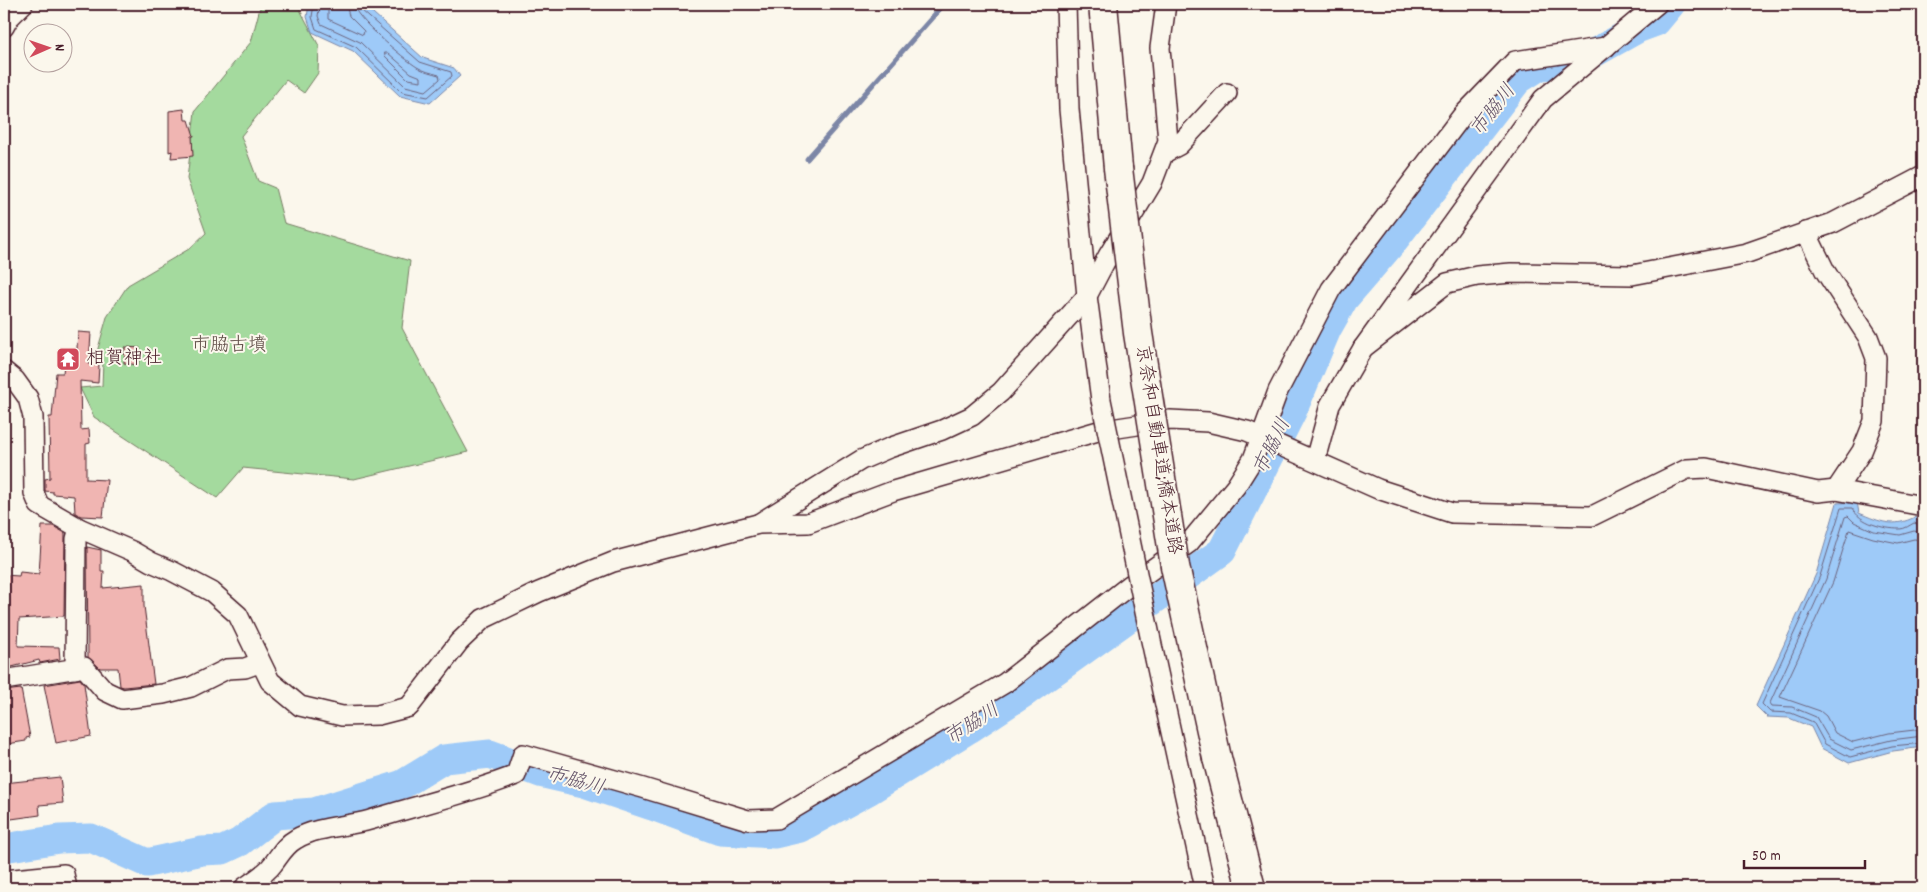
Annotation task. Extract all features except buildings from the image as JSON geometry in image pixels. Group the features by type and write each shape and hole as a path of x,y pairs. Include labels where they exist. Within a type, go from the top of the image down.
{"highway":[{"name":"京奈和自動車道;橋本道路","path":"1103,4 1118,168 1138,333 1175,566 1217,758 1251,884"}],"street":[{"path":"4,27 9,18 24,4"},
{"path":"1066,4 1069,109 1087,296 1102,400 1150,636 1205,888"},
{"path":"758,524 861,460 889,448 942,430 972,416 1001,392 1087,296 1108,256 1152,183 1168,141 1168,123 1160,48 1166,4"},
{"path":"1316,460 1330,405 1363,348 1543,100 1657,4"},
{"path":"249,886 273,866 281,852 296,839 336,826 368,821 394,811 473,792 516,776 523,754 748,820 776,820 1005,683 1130,585 1189,543 1236,486 1252,460 1278,391 1331,289 1462,116 1514,61 1606,47"},
{"path":"1164,153 1179,145 1227,93"},
{"path":"1363,348 1447,283 1477,276 1511,273 1632,275 1747,253 1833,223 1923,176"},
{"path":"1806,232 1825,271 1868,336 1876,358 1874,421 1862,451 1836,490"},
{"path":"4,371 15,380 28,398 33,417 34,493 39,505 79,528 132,550 151,562 212,592 238,615 259,663 270,681 300,706 342,716 378,715 409,707 459,642 483,619 539,592 613,562 758,524 808,523 893,491 1098,431 1130,425 1170,420 1208,422 1247,431 1378,489 1452,514 1592,516 1687,469 1706,468 1818,492 1836,490 1923,506"},
{"path":"74,669 76,539 79,528"},
{"path":"4,680 84,667 105,691 122,698 163,694 182,689 227,669 245,668 259,663"},
{"path":"4,880 64,874 68,888"}],"green space":[{"name":"市脇古墳","path":"261,4 297,4 319,46 318,73 304,93 286,80 241,136 258,181 275,188 284,223 410,261 402,328 468,452 354,479 243,468 217,498 94,417 80,388 102,386 103,361 95,359 107,317 128,285 189,249 206,233 187,179 195,111 251,42"}],"water":[{"path":"309,4 363,4 423,58 454,68 460,76 430,103 400,96 353,51 312,32 307,17"},
{"path":"1857,502 1859,513 1881,521 1893,523 1915,517 1923,523 1923,747 1893,751 1849,763 1821,748 1811,727 1789,718 1767,717 1756,706 1816,574 1837,503"}],"waterway":[{"path":"807,159 944,4"},
{"name":"市脇川","path":"4,848 59,839 91,838 147,863 202,851 223,850 240,842 275,815 314,812 403,784 444,759 490,754 540,773 584,783 720,831 774,834 800,828 870,790 1027,691 1222,551 1292,412 1327,329 1344,299 1392,243 1518,80 1540,66 1576,63 1637,29 1656,22 1671,4"}],"place":[{"name":"相賀神社","path":"68,359"}]}
